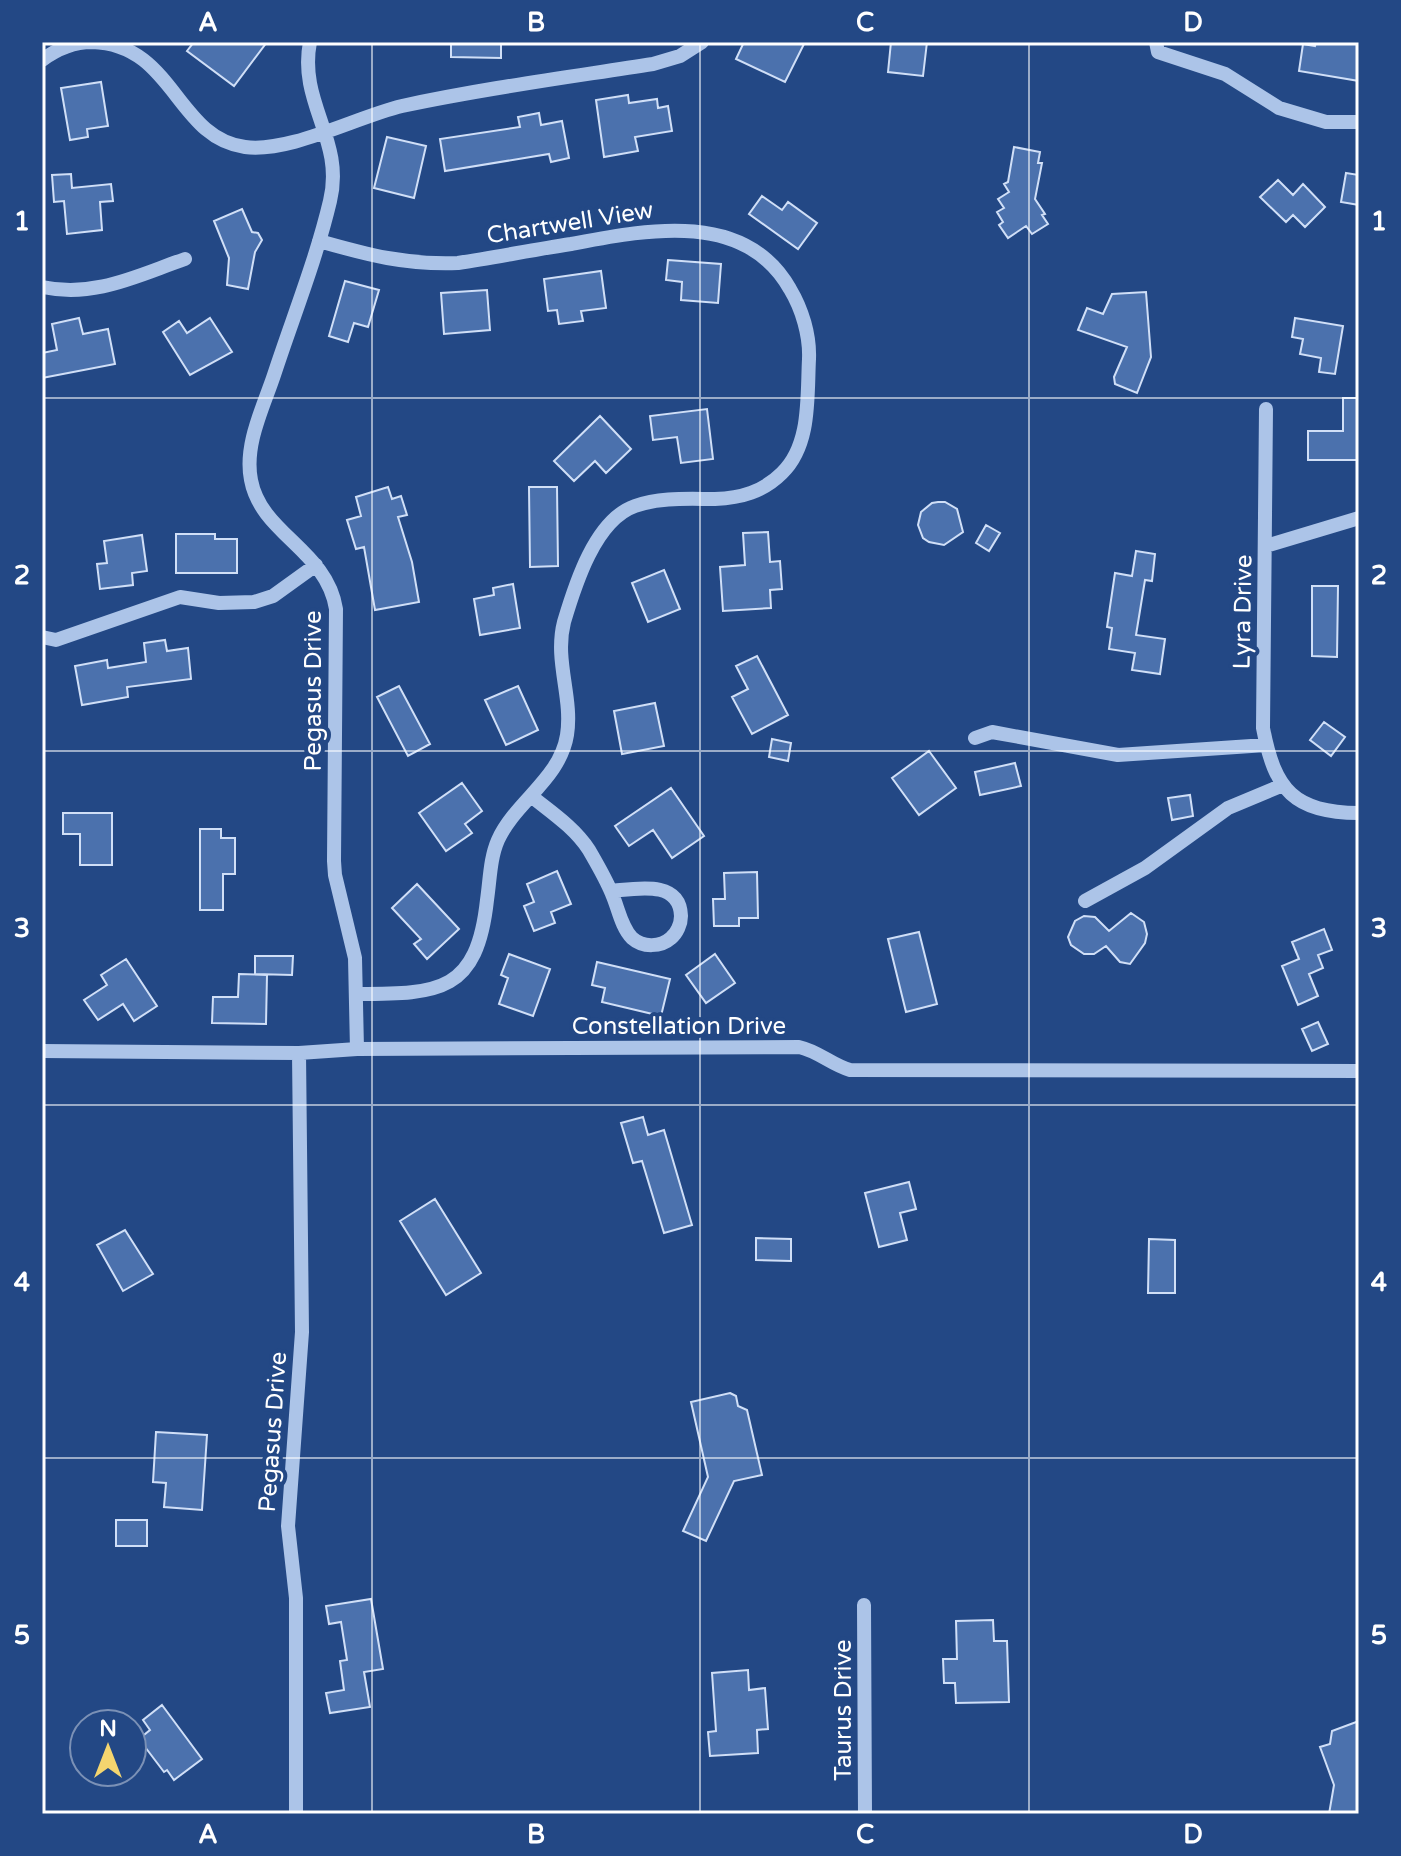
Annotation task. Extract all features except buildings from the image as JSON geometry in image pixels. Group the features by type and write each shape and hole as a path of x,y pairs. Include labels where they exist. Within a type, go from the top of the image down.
{"street":[{"path":"42,60 64,47 83,42 126,47 156,70 205,129 235,146 273,147 412,104 653,64 680,56 702,42"},
{"name":"Pegasus Drive","path":"310,42 307,60 309,85 325,130 334,166 334,182 319,241 254,434 250,470 255,495 263,508 330,582 336,609 334,861 353,943 358,994 357,1049"},
{"path":"1156,44 1158,52 1225,74 1279,108 1326,122 1359,122"},
{"name":"Chartwell View","path":"319,241 380,258 430,264 458,263 650,231 704,232 729,238 752,249 785,279 796,298 810,354 803,438 784,472 755,493 738,497 648,502 631,507 607,526 587,559 564,623 560,661 569,715 565,746 554,769 498,840 492,858 481,939 474,957 449,982 419,993 358,994"},
{"path":"42,287 64,292 101,289 185,259"},
{"name":"Lyra Drive","path":"1266,409 1263,728 1266,745 1283,785 1301,803 1337,813 1359,813"},
{"path":"1266,546 1359,518"},
{"path":"42,637 56,640 180,597 219,603 254,602 273,596 316,565"},
{"path":"975,738 992,732 1118,755 1266,745"},
{"path":"1085,901 1145,868 1228,808 1283,785"},
{"path":"531,796 587,847 611,891 626,929 640,943 661,944 675,935 681,915 673,897 665,891 647,888 611,891"},
{"name":"Constellation Drive","path":"42,1051 299,1053 357,1049 799,1047 813,1050 841,1068 850,1070 1359,1071"},
{"name":"Pegasus Drive","path":"296,1814 296,1598 288,1526 302,1332 299,1053"},
{"name":"Taurus Drive","path":"864,1605 865,1814"}]}
